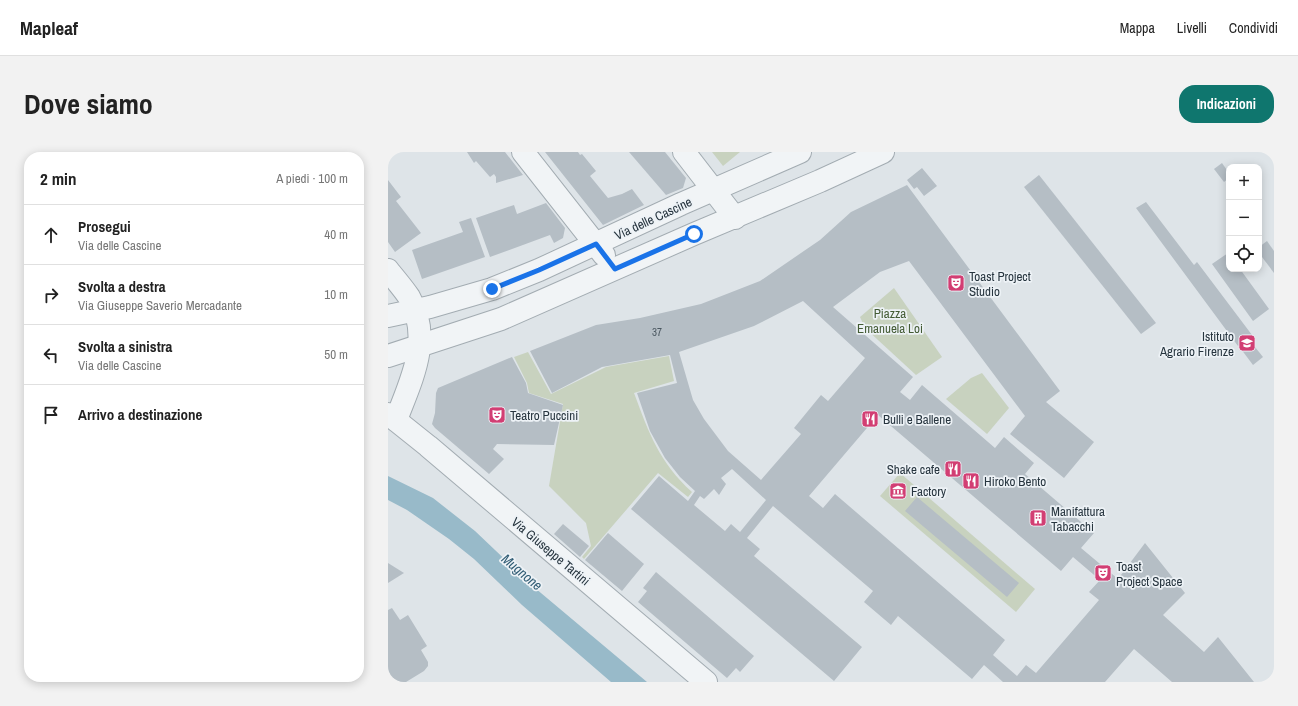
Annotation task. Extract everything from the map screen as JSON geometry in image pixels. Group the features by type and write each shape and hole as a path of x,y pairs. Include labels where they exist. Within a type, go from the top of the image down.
{"street":[{"path":"523,152 615,269"},
{"path":"684,152 735,218"},
{"name":"Via delle Cascine","path":"388,316 415,311 492,289 539,270 800,152"},
{"path":"388,356 501,319 883,152"},
{"path":"388,270 408,297 415,311 420,332 420,346 416,364 392,417"},
{"name":"Via Giuseppe Tartini","path":"392,417 706,682"}],"green space":[{"path":"712,152 740,152 723,166"},
{"name":"Piazza Emanuela Loi","path":"894,288 942,357 916,375 865,328 860,317"},
{"path":"528,352 551,394 606,367 669,356 674,381 634,393 650,434 663,458 671,470 692,492 688,497 658,473 584,559 582,557 591,546 586,523 549,486 563,404 529,393 527,383 514,357"},
{"path":"982,373 1009,408 987,434 946,399 971,378"},
{"path":"900,473 1035,589 1016,612 880,496"}],"water":[{"path":"388,476 433,498 475,531 535,588 647,682 611,682 522,605 474,559 449,539 407,510 388,500"}],"building":[{"path":"467,152 505,152 523,175 496,183 496,177 494,174 490,177 476,161 474,163"},
{"path":"545,152 578,152 580,155 582,154 596,171 590,176 608,198 632,189 644,205 603,225"},
{"path":"629,152 665,152 686,178 683,188 666,195"},
{"path":"1222,163 1226,169 1226,180 1224,182 1214,169"},
{"path":"922,168 937,186 924,196 917,187 914,189 907,180"},
{"path":"1039,175 1156,323 1141,334 1024,187"},
{"path":"388,180 401,197 396,201 421,233 395,252 388,242"},
{"path":"907,185 1060,391 1046,402 1094,442 1064,478 1010,434 1025,416 909,261 880,272 833,307 913,377 900,392 910,400 922,385 995,448 1004,437 1034,463 1025,474 1094,533 1081,548 1118,579 1145,543 1185,593 1163,615 1204,652 1218,637 1254,682 1172,682 1134,649 1105,682 1003,682 984,665 972,679 898,616 891,625 864,602 873,591 773,506 747,538 760,549 754,556 862,647 834,681 631,509 659,476 688,501 695,491 680,477 665,458 650,431 637,393 677,383 670,355 602,367 552,393 530,351 596,325 640,318 701,304 760,281 820,240 851,212","holes":["803,301 865,358 828,401 821,395 794,428 801,434 761,480 728,451 704,419 693,400 679,352 754,326","878,415 1061,571 1073,557 1100,580 1089,592 1099,600 1036,673 1026,665 1017,676 993,655 1005,640 835,494 823,508 809,496","732,469 766,500 740,532 731,524 725,531 694,505 700,496 704,499 714,489 719,495 726,484 721,478"]},
{"path":"1146,202 1194,265 1197,262 1252,335 1238,346 1136,208"},
{"path":"546,203 565,228 563,238 554,243 550,235 490,257 476,218 514,205 517,214"},
{"path":"471,218 485,257 422,279 412,250 463,232 459,222"},
{"path":"1267,241 1274,251 1274,273 1262,257 1262,245"},
{"path":"1226,254 1226,272 1242,272 1269,309 1253,321 1212,264"},
{"path":"1251,342 1263,357 1253,365 1241,349"},
{"name":"Teatro Puccini","path":"512,357 526,383 528,393 563,405 554,445 497,444 493,449 504,459 489,474 432,424 435,413 436,393 438,388"},
{"path":"917,497 1019,583 1007,597 905,511"},
{"path":"563,524 589,546 580,557 554,534"},
{"path":"608,533 644,564 622,591 585,560"},
{"path":"388,563 404,573 388,583"},
{"path":"656,572 754,656 740,672 736,668 727,678 638,602 647,591 643,588"},
{"path":"392,608 400,620 408,615 427,646 421,650 428,662 428,666 424,671 406,682 388,682 388,610"}],"place":[{"name":"Toast Project Studio","path":"956,283"},
{"name":"Istituto Agrario Firenze","path":"1247,343"},
{"name":"Teatro Puccini","path":"497,415"},
{"name":"Bulli e Ballene","path":"870,419"},
{"name":"Shake cafe","path":"953,469"},
{"name":"Hiroko Bento","path":"971,481"},
{"name":"Factory","path":"898,491"},
{"name":"Manifattura Tabacchi","path":"1038,518"},
{"name":"Toast Project Space","path":"1103,573"}],"route":[{"path":"492,289 539,270 596,244 615,269 694,234"}],"water label":[{"name":"Mugnone","path":"522,572"}]}
